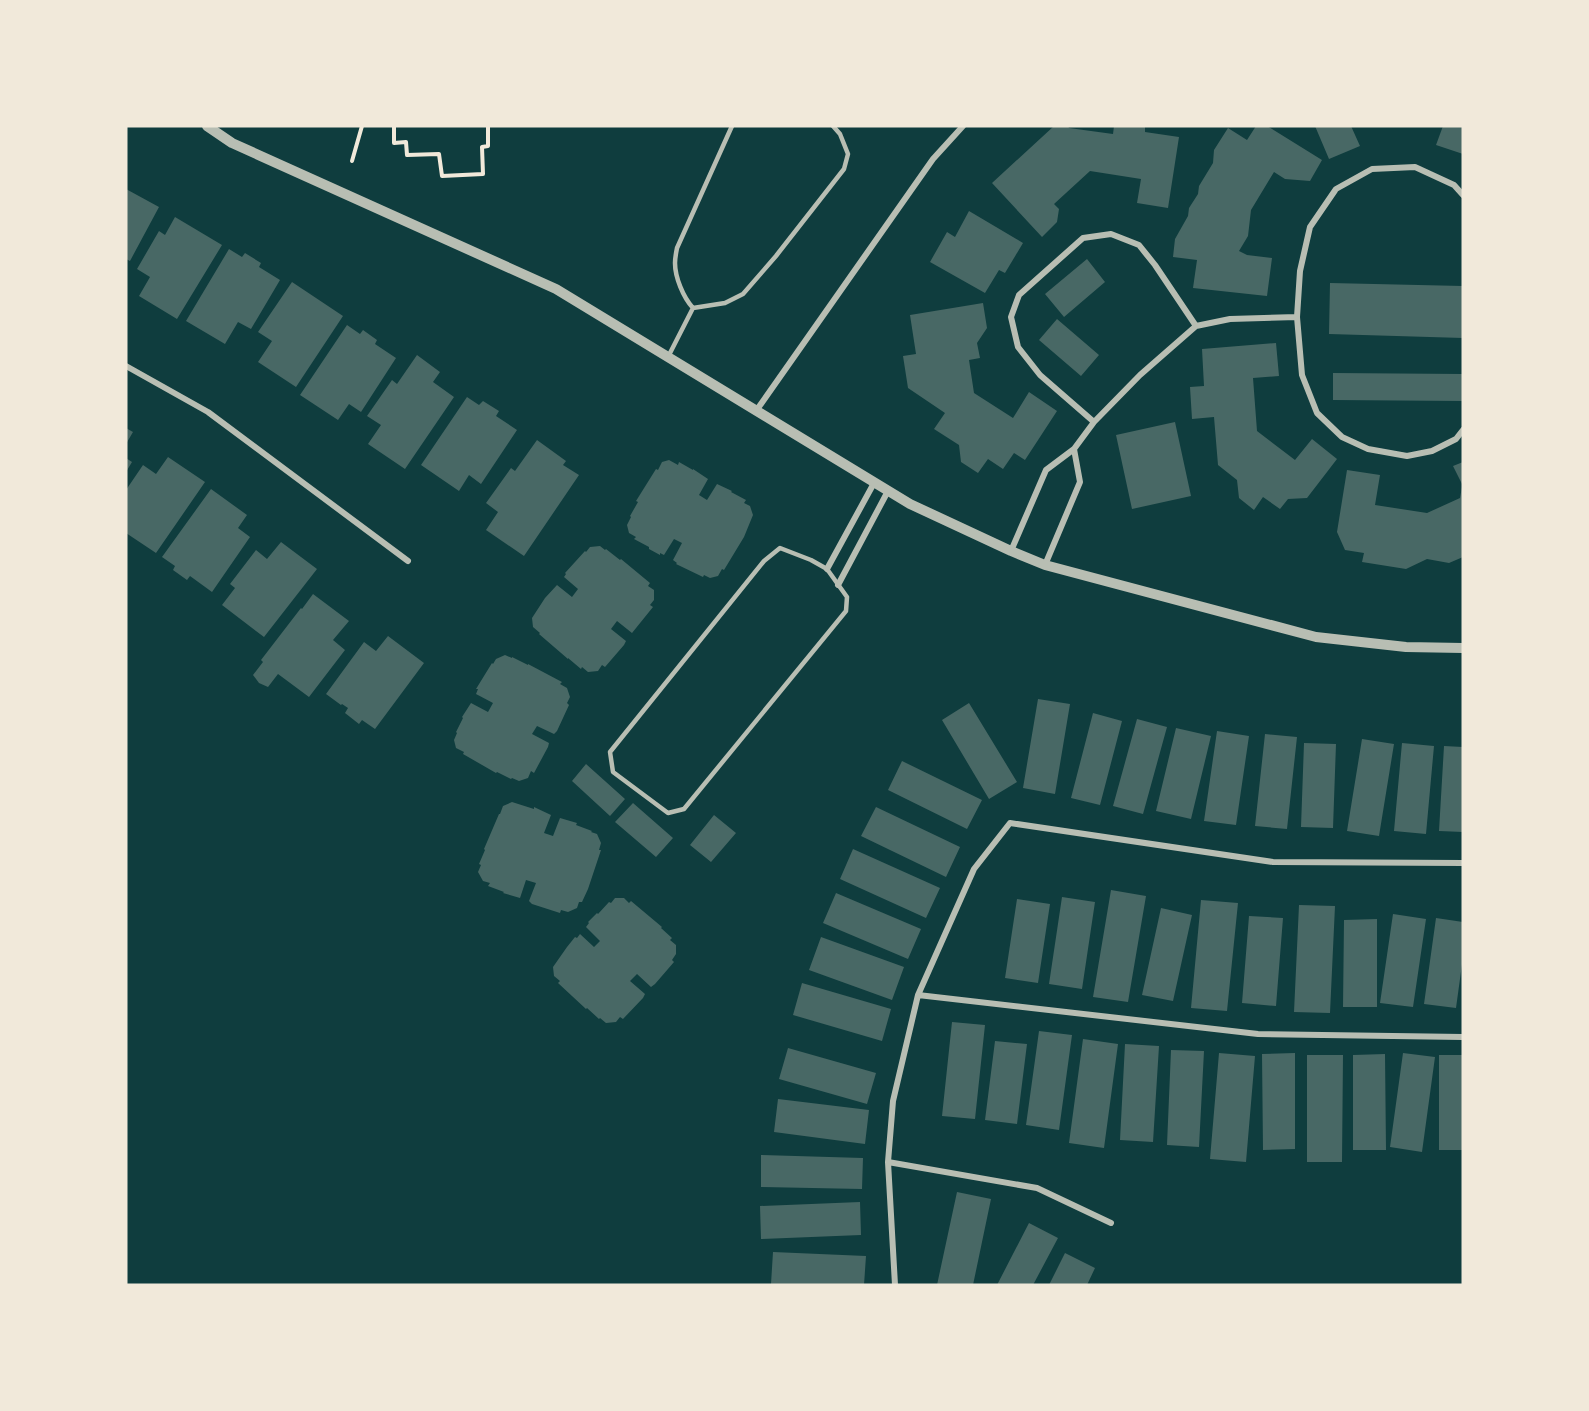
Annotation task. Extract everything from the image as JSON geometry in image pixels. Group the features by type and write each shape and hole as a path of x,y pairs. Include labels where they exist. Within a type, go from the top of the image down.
{"street":[{"path":"207,126 232,142 556,289 910,504 1011,551 1045,565 1316,637 1406,647 1463,648"},
{"path":"756,411 933,159 963,126"},
{"path":"1463,195 1454,185 1415,167 1372,169 1336,189 1310,227 1300,271 1297,316 1302,375 1317,413 1342,437 1368,449 1407,456 1432,451 1456,439 1463,430"},
{"path":"1094,422 1040,375 1018,347 1011,317 1019,295 1083,238 1112,234 1139,245 1196,326"},
{"path":"1011,551 1046,470 1074,449 1094,422 1140,375 1196,326 1230,319 1297,316"},
{"path":"126,366 208,412 408,561"},
{"path":"1045,565 1080,482 1074,449"},
{"path":"827,570 874,483"},
{"path":"838,585 888,491"},
{"path":"895,1285 888,1162 893,1101 918,995 974,869 1010,823 1273,862 1463,863"},
{"path":"918,995 1258,1034 1463,1037"},
{"path":"888,1162 1037,1188 1112,1223"}],"lane":[{"path":"693,308 687,302 679,280 675,264 677,248 732,126"},
{"path":"693,308 724,303 743,294 844,169 848,154 834,126"},
{"path":"668,358 693,308"},
{"path":"780,548 811,560 827,570 838,585 847,597 846,611 684,809 668,813 613,772 609,752 764,561 780,548"}],"path":[{"path":"352,161 362,126"},
{"path":"394,126 394,143 406,142 407,155 439,154 442,176 483,174 482,147 488,146 488,126"}],"building":[{"path":"1054,126 1068,126 1113,134 1114,126 1145,126 1145,132 1179,137 1168,208 1137,203 1141,179 1090,171 1054,204 1059,209 1057,222 1042,237 992,183"},
{"path":"1256,126 1267,126 1322,160 1310,181 1285,179 1274,172 1251,210 1248,236 1239,251 1247,255 1272,258 1267,296 1193,288 1197,260 1173,257 1175,239 1198,194 1199,186 1213,163 1214,150 1228,128 1247,140"},
{"path":"1315,126 1351,126 1360,146 1329,159"},
{"path":"1443,126 1463,126 1463,154 1436,145"},
{"path":"126,189 159,207 130,261 126,259"},
{"path":"969,211 1023,243 1005,273 999,270 985,293 930,262 947,232 955,237"},
{"path":"175,217 222,245 177,319 139,296 150,277 137,269 159,231 165,235"},
{"path":"229,249 242,257 245,253 261,263 259,267 280,280 251,329 238,322 225,344 186,321"},
{"path":"1087,259 1105,282 1064,317 1045,294"},
{"path":"292,282 343,316 296,387 258,362 272,341 258,332"},
{"path":"1330,283 1463,286 1463,338 1329,334"},
{"path":"983,303 987,328 977,343 980,358 969,360 974,393 1013,418 1029,392 1057,411 1025,460 1014,453 1003,469 988,459 978,473 961,462 959,445 934,429 945,413 908,388 903,356 916,354 910,315"},
{"path":"1057,319 1099,355 1081,376 1039,340"},
{"path":"347,325 360,334 363,330 377,340 375,344 396,358 361,412 349,404 338,420 300,395"},
{"path":"1276,343 1279,376 1253,378 1257,431 1295,460 1312,439 1337,459 1307,498 1288,499 1280,509 1263,497 1254,510 1239,498 1237,480 1218,465 1214,417 1192,419 1190,387 1204,386 1202,349"},
{"path":"417,355 440,372 433,382 454,397 405,469 368,444 381,425 367,416 392,380 397,384"},
{"path":"1333,373 1463,374 1463,401 1333,400"},
{"path":"467,397 479,405 483,401 499,411 496,416 517,430 481,484 469,475 459,491 421,465"},
{"path":"1175,422 1191,496 1132,509 1116,435"},
{"path":"126,428 133,432 126,444"},
{"path":"537,440 566,461 563,465 579,475 524,556 486,530 498,512 486,503 511,468 515,471"},
{"path":"168,457 205,482 156,553 126,533 126,490 143,465 156,474"},
{"path":"126,458 132,462 126,472"},
{"path":"669,460 678,465 679,462 708,479 699,495 707,500 717,484 746,500 744,503 750,506 753,515 744,537 718,576 710,578 704,575 703,577 676,564 673,560 682,543 674,539 664,555 660,553 660,555 634,539 636,537 629,533 627,525 638,502 636,501 656,469 658,470 662,462"},
{"path":"1463,462 1463,486 1453,466"},
{"path":"1347,470 1380,475 1375,505 1427,513 1460,498 1463,487 1463,557 1449,563 1427,559 1406,569 1362,562 1364,553 1345,550 1337,532"},
{"path":"211,489 247,515 238,528 250,537 212,592 190,576 187,580 173,570 175,566 162,557"},
{"path":"281,542 317,569 264,637 222,605 235,588 230,584 256,550 267,559"},
{"path":"600,546 621,559 650,583 648,586 654,590 654,600 650,605 653,607 632,633 617,621 611,629 626,641 624,645 605,667 602,665 598,671 588,672 568,659 539,634 533,627 532,618 557,585 572,597 578,589 564,577 565,573 590,547"},
{"path":"313,594 349,621 333,640 345,650 309,697 278,674 268,687 259,683 253,675 263,662 261,660"},
{"path":"388,636 424,663 375,729 362,720 359,724 345,713 348,708 326,694 364,642 376,651"},
{"path":"505,655 562,682 560,684 567,688 570,697 567,703 569,705 554,734 537,726 532,734 549,743 548,747 534,773 531,771 528,778 519,781 496,773 463,754 464,752 456,748 454,740 462,717 471,703 488,712 493,703 476,694 478,689 476,689 492,663"},
{"path":"1038,699 1070,704 1055,794 1023,788"},
{"path":"969,703 1017,782 989,799 942,720"},
{"path":"1093,713 1122,721 1100,805 1071,798"},
{"path":"1137,719 1167,727 1143,814 1113,806"},
{"path":"1176,728 1211,736 1191,819 1156,811"},
{"path":"1217,731 1249,736 1236,825 1204,821"},
{"path":"1265,734 1297,737 1287,829 1255,826"},
{"path":"1362,739 1394,744 1379,836 1347,831"},
{"path":"1304,743 1336,744 1333,828 1301,827"},
{"path":"1402,743 1434,746 1426,834 1394,831"},
{"path":"1444,746 1463,747 1463,832 1439,831"},
{"path":"902,761 982,800 967,829 888,790"},
{"path":"586,764 625,799 610,816 572,781"},
{"path":"512,802 534,809 534,807 551,815 544,833 553,836 560,818 577,823 576,825 597,834 601,843 599,850 601,850 588,889 577,908 568,912 561,910 560,913 532,904 529,901 536,883 526,880 520,898 503,893 488,886 490,883 483,881 478,872 484,849 503,806"},
{"path":"633,803 673,838 656,857 615,822"},
{"path":"876,807 960,847 946,877 861,836"},
{"path":"714,815 736,833 711,862 690,845"},
{"path":"853,849 940,888 926,918 840,879"},
{"path":"1111,890 1146,896 1128,1002 1093,997"},
{"path":"836,893 921,929 908,959 823,923"},
{"path":"1062,897 1095,902 1082,989 1049,984"},
{"path":"615,898 624,898 629,903 631,901 662,927 676,945 676,954 672,960 674,962 651,987 637,974 630,981 645,994 643,998 623,1019 620,1017 616,1022 606,1023 586,1009 558,983 560,981 554,976 553,967 575,937 577,938 580,934 594,947 600,941 586,927 597,913"},
{"path":"1017,899 1050,904 1038,983 1005,978"},
{"path":"1201,900 1238,903 1227,1011 1191,1008"},
{"path":"1299,905 1335,906 1330,1013 1294,1012"},
{"path":"1161,908 1192,915 1173,1001 1142,995"},
{"path":"1393,914 1426,919 1413,1007 1380,1003"},
{"path":"1249,916 1283,918 1276,1006 1242,1003"},
{"path":"1436,918 1463,922 1463,957 1456,1008 1424,1004"},
{"path":"1377,919 1377,1007 1343,1007 1344,920"},
{"path":"821,937 904,967 892,1000 809,970"},
{"path":"802,983 891,1009 882,1041 793,1015"},
{"path":"952,1022 985,1025 975,1119 942,1116"},
{"path":"1039,1031 1072,1035 1059,1130 1026,1125"},
{"path":"1083,1039 1118,1044 1104,1148 1069,1143"},
{"path":"995,1041 1027,1044 1017,1124 985,1120"},
{"path":"1125,1044 1159,1046 1153,1142 1120,1140"},
{"path":"788,1048 876,1073 867,1104 779,1079"},
{"path":"1171,1050 1204,1051 1199,1147 1167,1145"},
{"path":"1219,1053 1255,1056 1246,1162 1210,1159"},
{"path":"1295,1053 1295,1149 1263,1150 1262,1054"},
{"path":"1403,1053 1435,1057 1422,1152 1390,1147"},
{"path":"1385,1054 1386,1150 1353,1150 1353,1055"},
{"path":"1307,1055 1343,1055 1342,1162 1307,1162"},
{"path":"1439,1055 1463,1055 1463,1150 1439,1150"},
{"path":"778,1099 869,1110 865,1144 774,1132"},
{"path":"761,1155 863,1158 862,1189 761,1187"},
{"path":"957,1192 991,1199 973,1285 937,1285"},
{"path":"860,1202 861,1235 761,1239 760,1206"},
{"path":"1029,1223 1058,1238 1033,1285 997,1285"},
{"path":"773,1252 866,1256 864,1285 771,1284"},
{"path":"1065,1253 1095,1268 1087,1285 1049,1285"}]}
